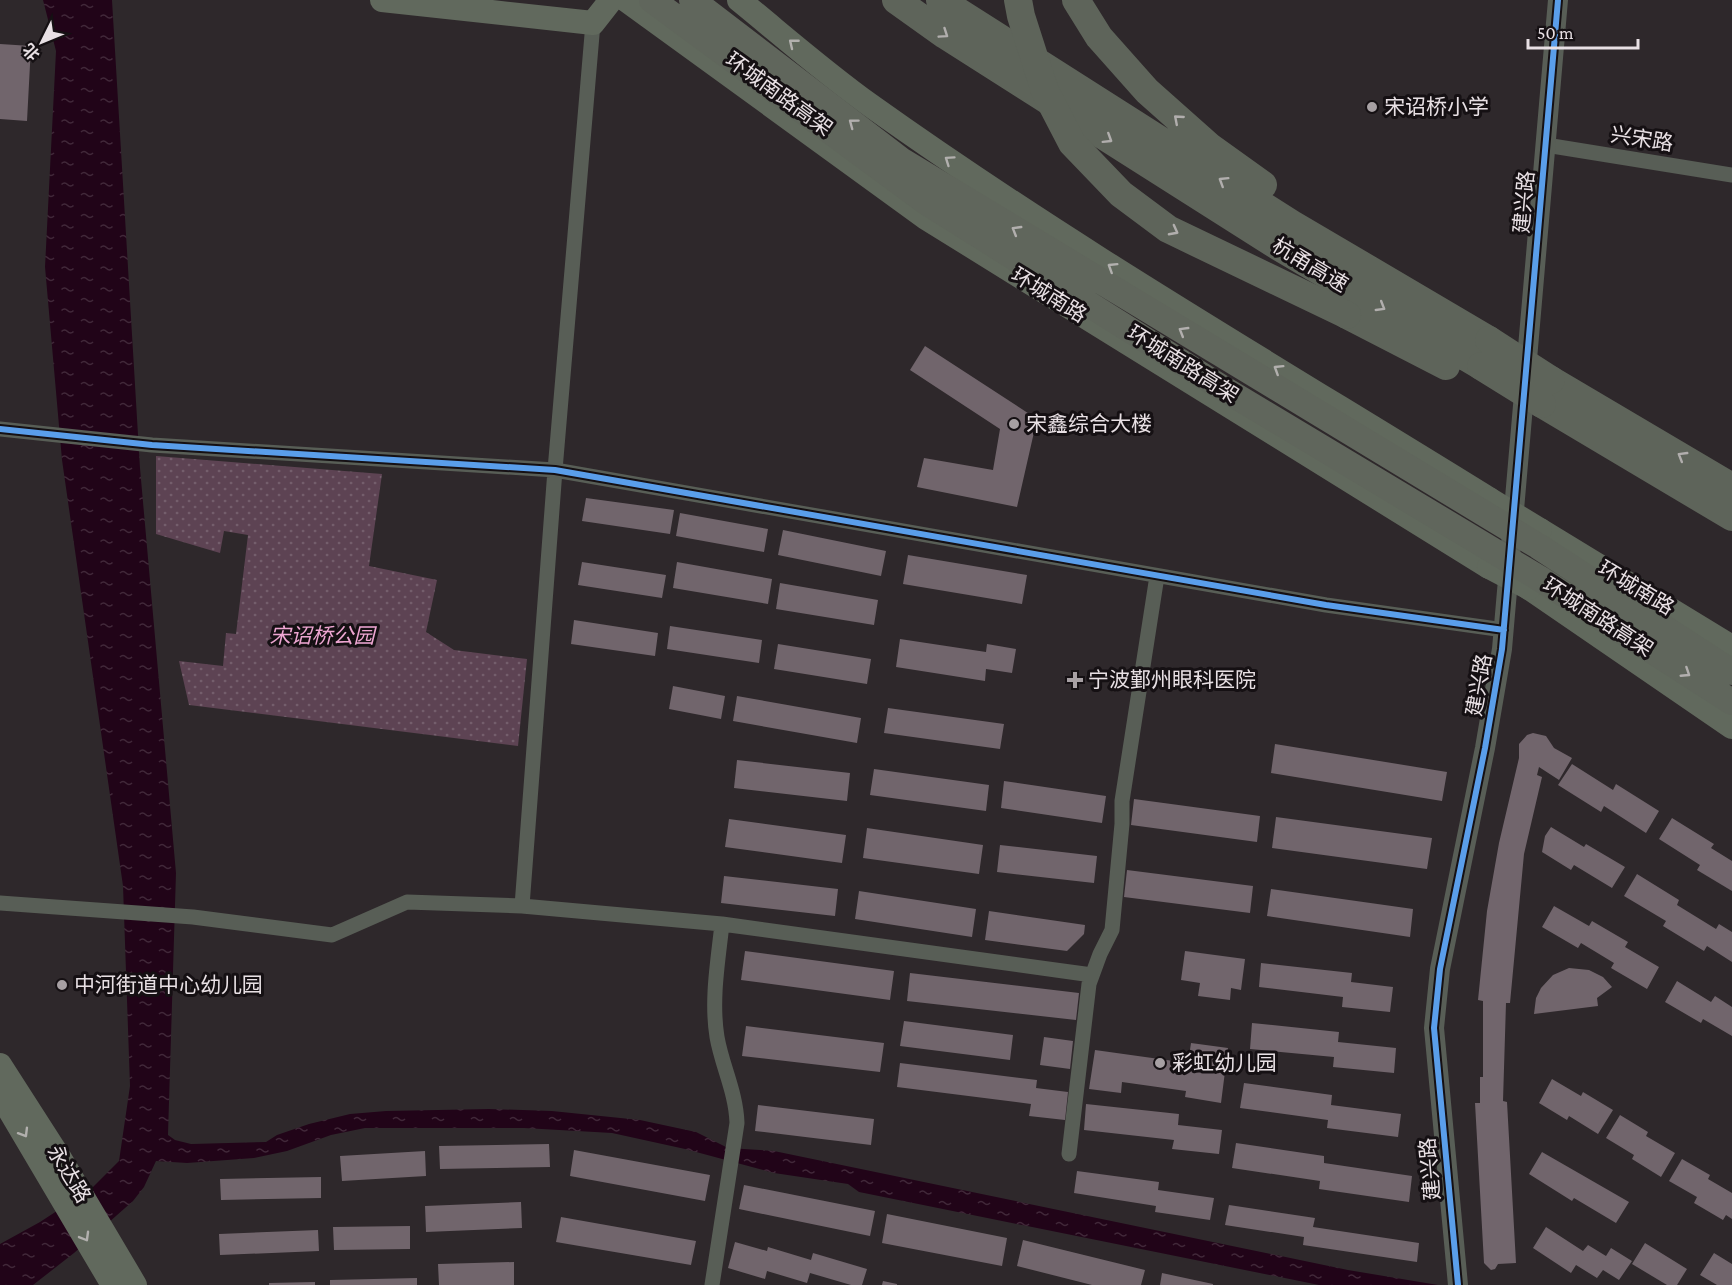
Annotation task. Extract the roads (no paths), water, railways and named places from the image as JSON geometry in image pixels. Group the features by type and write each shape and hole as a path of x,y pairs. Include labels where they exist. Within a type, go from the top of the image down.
{"highway":[{"name":"环城南路高架","path":"652,0 926,202 1219,386 1542,580 1732,702"},
{"name":"环城南路高架","path":"692,0 900,160 1538,546 1732,672"},
{"name":"杭甬高速","path":"896,0 945,35 1279,247 1483,363 1544,401 1732,487"},
{"name":"杭甬高速","path":"940,0 1282,218 1427,304 1483,363"},
{"path":"1018,0 1045,91 1072,143 1121,195 1168,229 1347,315 1483,363 1732,517"},
{"path":"1076,0 1099,37 1148,91 1210,147 1427,304"}],"main road":[{"path":"382,0 530,8 593,23 611,0"},
{"name":"环城南路","path":"626,0 926,218 1489,567 1529,588 1732,728"},
{"name":"环城南路","path":"738,0 867,103 993,190 1109,265 1732,647"},
{"name":"永达路","path":"0,1065 111,1269 135,1285"},
{"name":"永达路","path":"0,1094 54,1166"}],"street":[{"name":"建兴路","path":"1458,1285 1434,1028 1440,969 1485,747 1504,630 1559,5"},
{"path":"522,906 555,470 593,23"},
{"name":"兴宋路","path":"1546,145 1732,176"},
{"path":"0,429 152,444 555,470 1326,605 1504,630"},
{"path":"1069,1154 1089,984 1112,930 1122,801 1157,576"},
{"path":"0,903 193,917 332,935 407,902 522,906 722,924 1092,975"},
{"path":"712,1285 737,1123 736,1103 717,1036 715,990 722,924"}],"water":[{"path":"43,0 112,0 140,468 176,873 168,1135 175,1140 191,1144 266,1142 277,1135 309,1124 350,1114 386,1111 489,1109 552,1111 640,1120 696,1132 728,1148 774,1151 1348,1270 1438,1285 1319,1285 859,1192 848,1184 774,1173 685,1149 612,1133 524,1128 365,1128 331,1135 287,1151 254,1158 187,1163 156,1161 144,1187 133,1201 74,1253 33,1285 0,1285 0,1244 40,1222 92,1188 119,1161 130,1086 123,886 62,460 45,267 56,51"}],"place":[{"name":"宋诏桥小学","path":"1372,107"},
{"name":"宋鑫综合大楼","path":"1014,424"},
{"name":"宁波鄞州眼科医院","path":"1075,680"},
{"name":"中河街道中心幼儿园","path":"62,985"},
{"name":"彩虹幼儿园","path":"1160,1063"}],"park label":[{"name":"宋诏桥公园","path":"322,636"}]}
